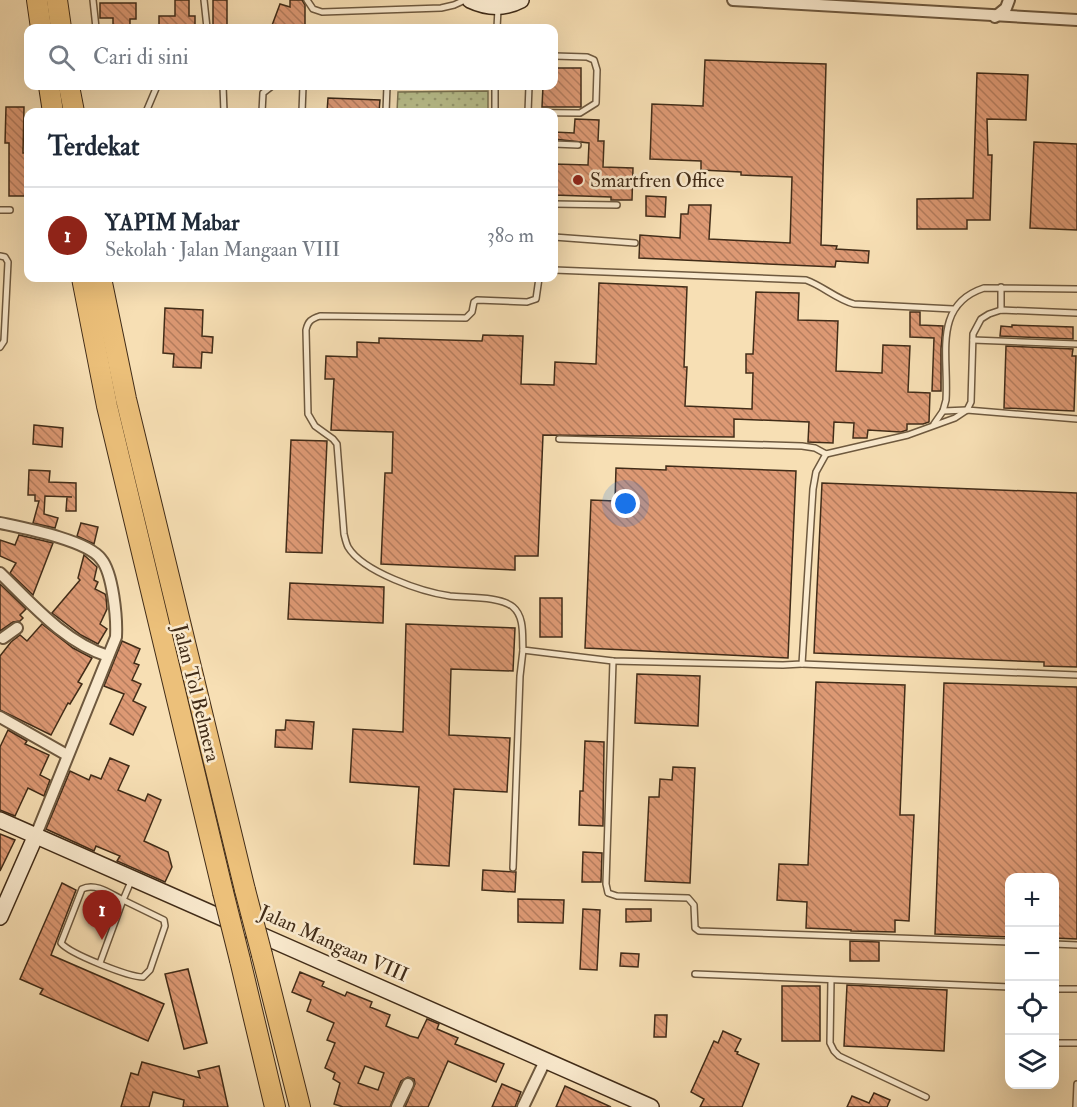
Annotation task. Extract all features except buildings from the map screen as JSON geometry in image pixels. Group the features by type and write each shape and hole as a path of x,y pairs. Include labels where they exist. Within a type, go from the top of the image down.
{"highway":[{"path":"37,0 40,24"},
{"path":"57,0 60,24"},
{"path":"50,90 52,108"},
{"path":"70,90 73,108"},
{"name":"Jalan Tol Belmera","path":"83,282 107,406 275,1107"},
{"name":"Jalan Tol Belmera","path":"102,282 129,411 300,1107"}],"street":[{"path":"470,0 482,5 498,7 521,0"},
{"path":"733,0 820,3 995,17 1077,20"},
{"path":"995,17 1006,8 1009,0"},
{"path":"0,523 66,539 100,557 111,585 117,620 116,637 36,835 0,916"},
{"path":"0,573 58,629 81,644 108,656"},
{"path":"1,638 17,628"},
{"path":"0,717 67,755"},
{"name":"Jalan Mangaan VIII","path":"0,820 651,1107"},
{"path":"523,1107 546,1059"},
{"path":"397,1107 408,1084"}],"lane":[{"path":"93,0 96,24"},
{"path":"204,0 207,24"},
{"path":"307,0 313,9 321,12 441,8 465,0"},
{"path":"497,24 498,7"},
{"path":"558,56 587,57 594,60 597,70 596,103 580,113 558,113"},
{"path":"148,108 155,90"},
{"path":"223,90 224,108"},
{"path":"262,108 263,93 267,90"},
{"path":"302,108 303,90"},
{"path":"386,108 387,90"},
{"path":"495,90 495,108"},
{"path":"528,108 530,90"},
{"path":"558,144 578,145"},
{"path":"558,204 617,205"},
{"path":"0,210 10,210"},
{"path":"558,237 635,243"},
{"path":"0,255 5,256 8,262 4,341 0,347"},
{"path":"558,270 806,280 816,283 843,301 854,304 953,309"},
{"path":"513,868 520,676 523,651 522,622 517,611 502,601 448,596 385,576 358,558 347,546 344,534 337,444 315,426 308,414 306,330 307,322 320,316 466,318 472,312 474,302 480,299 527,302 536,299 538,282"},
{"path":"1001,287 1001,310"},
{"path":"934,424 944,411 948,379 948,323 953,309 961,299 984,288 1077,289"},
{"path":"559,439 792,445 814,448 826,454 908,435 955,418 967,410 971,402 973,334 981,319 1001,310 1077,312"},
{"path":"973,340 1077,344"},
{"path":"944,411 967,410 1077,418"},
{"path":"802,664 813,489 816,472 826,454"},
{"path":"523,651 613,661 802,664 1077,675"},
{"path":"613,661 606,884 608,893 617,896 688,898 694,905 695,928 699,931 1005,942"},
{"path":"100,963 132,878"},
{"path":"88,886 95,887 164,920 165,926 150,970 143,976 136,976 100,963 66,949 61,943 82,889 88,886"},
{"path":"1059,944 1077,945"},
{"path":"695,974 1005,987"},
{"path":"831,980 830,1043 834,1051 839,1056 926,1097"},
{"path":"1059,988 1077,989"},
{"path":"1059,1043 1077,1043"},
{"path":"1076,1107 1077,1084"}],"green space":[{"path":"488,91 488,108 397,108 398,92"}],"place":[{"name":"Smartfren Office","path":"578,180"},
{"name":"YAPIM Mabar","path":"102,940"}]}
